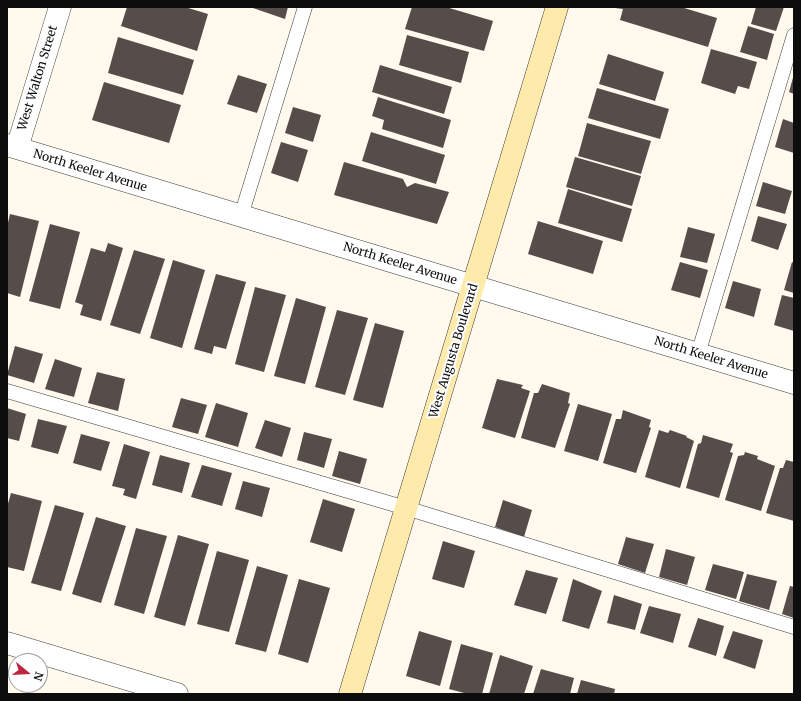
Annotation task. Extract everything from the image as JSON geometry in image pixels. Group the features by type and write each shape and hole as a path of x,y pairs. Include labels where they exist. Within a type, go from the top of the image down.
{"street":[{"name":"West Walton Street","path":"12,147 60,7"},
{"name":"West Augusta Boulevard","path":"350,694 556,7"},
{"name":"North Keeler Avenue","path":"12,147 794,383"},
{"path":"7,643 177,694"}],"lane":[{"path":"241,216 305,7"},
{"path":"698,354 794,35"},
{"path":"7,391 406,508 794,628"}],"building":[{"path":"127,7 185,7 208,14 197,51 121,26"},
{"path":"250,7 288,7 285,19"},
{"path":"412,7 446,7 493,21 484,51 405,29"},
{"path":"615,7 681,7 717,18 708,47 620,20 623,9"},
{"path":"756,7 784,7 776,31 751,24"},
{"path":"748,26 774,34 767,60 740,52"},
{"path":"407,35 469,52 461,83 399,65"},
{"path":"118,37 194,60 183,95 108,73"},
{"path":"711,49 757,62 749,89 738,86 735,94 701,83"},
{"path":"608,54 664,72 655,101 599,84"},
{"path":"380,65 452,87 444,114 372,92"},
{"path":"794,74 794,94 789,92"},
{"path":"238,75 267,84 257,113 227,104"},
{"path":"104,82 181,105 169,143 92,120"},
{"path":"597,88 669,109 660,139 588,118"},
{"path":"378,97 451,120 443,148 382,129 384,120 372,116"},
{"path":"293,107 321,115 313,142 285,133"},
{"path":"783,119 794,123 794,153 775,147"},
{"path":"587,123 651,141 641,174 578,156"},
{"path":"371,132 445,155 436,184 362,161"},
{"path":"281,142 308,150 298,182 271,173"},
{"path":"575,157 641,176 632,206 566,187"},
{"path":"344,162 403,179 407,187 415,183 449,192 437,224 334,195"},
{"path":"763,182 792,191 785,214 756,206"},
{"path":"568,189 632,209 622,242 558,223"},
{"path":"10,214 39,221 20,297 7,293 7,227"},
{"path":"758,216 787,224 778,250 751,241"},
{"path":"538,221 603,241 593,274 528,254"},
{"path":"50,224 80,232 60,309 29,301"},
{"path":"688,227 715,234 707,263 680,257"},
{"path":"108,243 123,248 101,321 80,315 83,305 75,302 91,248 105,252"},
{"path":"134,250 165,259 140,334 110,325"},
{"path":"173,260 205,270 182,348 150,338"},
{"path":"680,262 708,270 700,298 671,290"},
{"path":"792,262 794,263 794,293 784,290"},
{"path":"216,274 246,282 226,349 214,346 212,354 194,349"},
{"path":"733,281 761,289 754,317 725,308"},
{"path":"255,287 286,295 264,372 235,364"},
{"path":"782,295 794,298 794,331 774,325"},
{"path":"296,298 326,307 305,384 274,376"},
{"path":"337,310 368,318 345,395 315,387"},
{"path":"375,323 404,331 383,408 353,400"},
{"path":"15,346 43,354 34,383 7,375"},
{"path":"55,359 82,368 74,397 45,389"},
{"path":"97,372 125,379 118,411 88,403"},
{"path":"497,379 523,385 521,388 530,391 515,438 482,428"},
{"path":"542,384 570,393 568,403 570,404 555,448 521,438 534,393 538,393"},
{"path":"181,398 207,405 198,434 172,427"},
{"path":"216,403 248,413 238,447 205,437"},
{"path":"578,404 612,414 598,461 564,451"},
{"path":"7,408 26,414 19,441 7,438"},
{"path":"623,410 651,420 649,427 651,428 636,473 603,463 616,419 621,419"},
{"path":"38,419 67,426 58,454 31,447"},
{"path":"265,420 291,428 282,457 255,448"},
{"path":"659,430 668,433 670,430 687,436 686,437 694,441 680,488 645,477"},
{"path":"304,432 332,439 324,468 297,460"},
{"path":"81,434 110,442 101,471 73,463"},
{"path":"703,435 733,444 730,452 733,453 719,498 686,488 698,444 701,443"},
{"path":"124,444 150,452 136,499 123,495 125,489 112,486"},
{"path":"339,451 367,459 360,484 332,476"},
{"path":"745,452 758,456 757,459 775,466 761,511 725,500 738,456 744,455"},
{"path":"160,455 190,463 182,493 152,485"},
{"path":"786,460 794,462 794,521 766,513 780,468 783,468"},
{"path":"202,465 232,473 222,506 191,497"},
{"path":"243,481 270,488 262,517 235,509"},
{"path":"11,493 42,501 24,571 7,567 7,507"},
{"path":"323,499 355,509 342,552 310,542"},
{"path":"503,500 532,510 524,537 495,527"},
{"path":"55,505 84,513 61,591 31,583"},
{"path":"96,517 126,526 101,603 72,594"},
{"path":"136,528 167,536 144,614 114,605"},
{"path":"178,535 209,544 185,626 154,617"},
{"path":"626,537 654,544 645,573 618,564"},
{"path":"443,541 475,551 464,588 432,579"},
{"path":"666,549 695,557 687,585 659,577"},
{"path":"217,551 249,560 229,632 197,624"},
{"path":"713,564 744,572 736,599 705,590"},
{"path":"257,566 288,575 266,652 235,644"},
{"path":"526,570 558,578 546,614 514,605"},
{"path":"747,574 777,581 769,610 739,601"},
{"path":"299,579 330,588 308,663 278,654"},
{"path":"573,579 602,591 589,629 562,621"},
{"path":"790,586 794,587 794,618 782,614"},
{"path":"614,595 642,604 635,630 607,623"},
{"path":"649,606 681,614 673,643 640,633"},
{"path":"698,618 724,626 716,656 688,647"},
{"path":"419,631 452,641 440,686 406,676"},
{"path":"733,631 763,640 755,669 723,658"},
{"path":"461,644 493,653 482,694 468,694 449,689"},
{"path":"500,655 533,666 524,694 489,694"},
{"path":"541,669 574,678 570,694 533,694"},
{"path":"581,680 615,689 614,694 577,694"}]}
